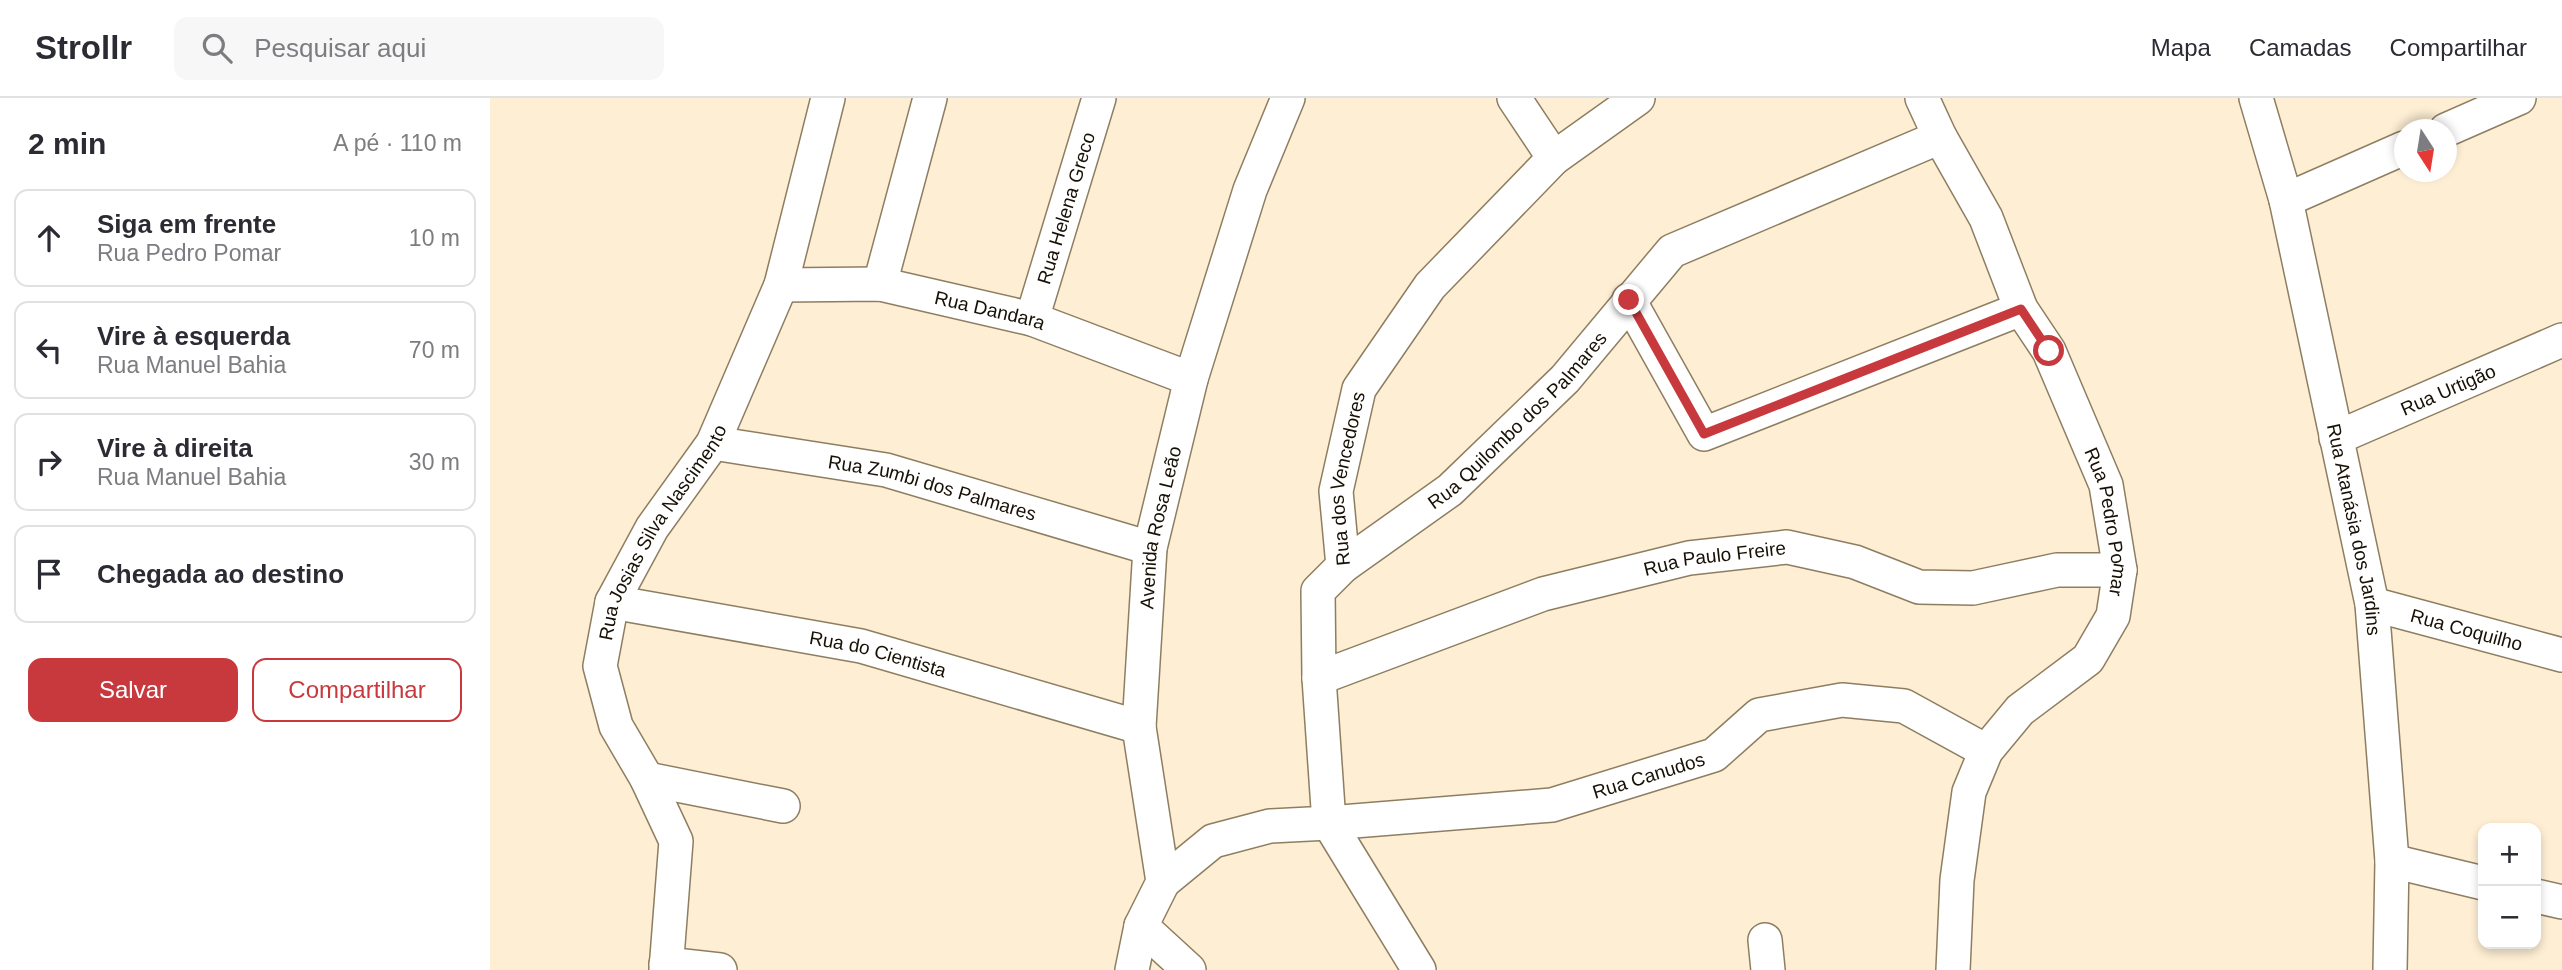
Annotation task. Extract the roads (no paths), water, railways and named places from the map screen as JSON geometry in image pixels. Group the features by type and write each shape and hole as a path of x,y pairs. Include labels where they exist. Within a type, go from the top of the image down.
{"street":[{"name":"Rua Josias Silva Nascimento","path":"666,967 676,841 648,779 616,726 600,666 612,602 652,528 713,443 781,285 828,98"},
{"path":"880,284 930,98"},
{"name":"Rua Helena Greco","path":"1032,319 1098,98"},
{"name":"Avenida Rosa Leão","path":"1163,882 1139,727 1150,548 1191,379 1250,190 1287,98"},
{"path":"1514,98 1554,158"},
{"name":"Rua dos Vencedores","path":"1329,823 1319,678 1318,592 1343,566 1336,491 1359,389 1430,286 1554,158 1638,98"},
{"name":"Rua Pedro Pomar","path":"1922,98 1940,137 1986,218 2021,309 2049,351 2106,485 2120,570 2113,616 2088,659 2020,710 1986,751 1969,792 1957,880 1953,970"},
{"name":"Rua Atanásia dos Jardins","path":"2256,98 2286,200 2372,604 2392,861 2390,970"},
{"path":"2457,125 2519,98"},
{"name":"Rua Quilombo dos Palmares","path":"1343,566 1451,490 1565,379 1672,251 1940,137"},
{"path":"2286,200 2394,152"},
{"name":"Rua Dandara","path":"781,285 880,284 1032,319 1191,379"},
{"path":"1629,300 1704,434 2021,309"},
{"name":"Rua Urtigão","path":"2336,438 2562,340"},
{"name":"Rua Zumbi dos Palmares","path":"713,443 886,470 1150,548"},
{"name":"Rua Paulo Freire","path":"1319,678 1543,594 1689,558 1787,547 1856,562 1919,587 1973,588 2057,570 2120,570"},
{"name":"Rua do Cientista","path":"612,602 861,646 1139,727"},
{"name":"Rua Coquilho","path":"2372,604 2562,655"},
{"name":"Rua Canudos","path":"1329,823 1552,806 1714,755 1759,715 1842,700 1904,706 1986,751"},
{"path":"648,779 783,806"},
{"path":"1132,970 1141,926 1163,882 1213,841 1270,827 1329,823 1419,970"},
{"path":"2392,861 2478,882"},
{"path":"2541,897 2562,902"},
{"path":"1141,926 1189,970"},
{"path":"666,967 720,970"}]}
